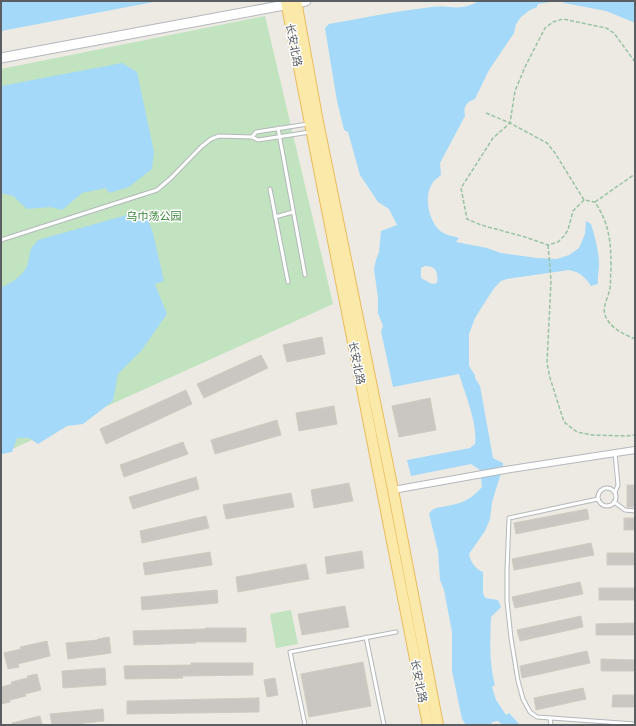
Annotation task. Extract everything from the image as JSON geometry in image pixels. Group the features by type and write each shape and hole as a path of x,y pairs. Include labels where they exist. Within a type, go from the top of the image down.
{"main road":[{"path":"1,58 294,2"},
{"name":"长安北路","path":"294,2 314,127 428,725"},
{"name":"长安北路","path":"314,127 393,490 438,725"}],"street":[{"path":"393,490 505,470 635,450"}],"lane":[{"path":"252,137 256,132 278,128 314,127"},
{"path":"1,240 157,190 171,178 201,147 211,139 219,136 252,137 258,140 279,137 314,127"},
{"path":"278,128 306,275"},
{"path":"270,189 288,282"},
{"path":"275,217 293,212"},
{"path":"615,453 618,484 614,502 612,505 605,506 598,499 598,495 602,489 609,488 615,492"},
{"path":"598,499 509,518 507,601 518,681 523,699 530,712 537,717 635,724"},
{"path":"614,502 625,510 635,510"},
{"path":"305,725 290,652 396,632"},
{"path":"366,637 384,725"},
{"path":"550,718 551,725"}],"path":[{"path":"584,200 573,211 568,230 564,236 558,242 548,245 481,225 467,218 461,188 493,138 510,123 515,91 545,28 553,22 563,19 606,28 614,33 635,62"},
{"path":"486,113 510,123 547,143 555,153 584,200 595,202 635,174"},
{"path":"595,202 602,213 609,230 611,250 610,288 604,309 605,314 610,323 619,332 635,339"},
{"path":"548,245 550,281 547,363 550,378 564,422 577,432 592,435 635,435"}],"green space":[{"name":"乌巾荡公园","path":"265,16 333,304 1,454 1,69"},
{"path":"291,610 298,644 276,648 270,614"}],"water":[{"path":"1,1 159,1 1,31"},
{"path":"479,1 556,1 538,4 537,7 521,17 516,24 514,33 489,70 475,99 466,105 464,110 465,116 440,163 441,175 431,186 428,206 432,220 441,232 459,238 456,242 487,248 501,253 557,259 569,255 579,248 585,234 586,221 591,224 599,260 598,284 591,286 582,275 569,270 501,281 495,287 475,318 469,334 469,366 480,386 493,458 503,463 503,467 492,502 490,519 485,531 469,554 474,565 483,572 483,593 485,598 498,600 501,607 491,617 491,660 495,685 492,687 496,700 506,715 509,713 520,725 503,725 498,721 492,722 491,725 466,725 462,719 452,671 452,632 444,590 440,580 438,551 429,514 436,508 461,502 477,493 482,487 480,470 471,464 411,476 407,460 470,448 475,444 475,428 459,374 393,387 381,331 383,326 378,313 378,298 374,269 379,252 381,231 397,225 389,209 378,202 360,175 348,132 344,130 337,101 325,28 329,24 393,13 432,7 461,7","holes":["429,266 436,271 437,283 432,284 421,278 421,268"]},
{"path":"561,1 635,1 635,25 633,22 606,11 564,3"},
{"path":"122,63 137,72 154,152 152,169 129,187 109,193 106,188 82,193 62,210 51,207 27,209 13,196 1,193 1,86"},
{"path":"134,213 148,219 153,233 164,281 155,284 167,314 141,351 118,374 113,401 83,424 67,426 38,444 29,438 17,438 12,452 1,454 1,288 23,273 27,266 31,250 38,240"}],"building":[{"path":"322,337 325,354 287,362 283,345"},
{"path":"261,355 268,368 204,398 197,384"},
{"path":"186,390 192,404 106,444 100,429"},
{"path":"430,398 436,430 399,437 392,406"},
{"path":"334,406 337,424 299,431 296,413"},
{"path":"277,420 281,435 215,454 211,440"},
{"path":"183,442 188,454 124,477 120,465"},
{"path":"196,477 199,489 133,509 129,497"},
{"path":"349,483 353,501 314,508 311,490"},
{"path":"627,485 635,485 635,507 627,507"},
{"path":"291,493 294,507 226,519 223,505"},
{"path":"587,509 589,519 516,534 514,523"},
{"path":"206,516 209,528 142,543 140,531"},
{"path":"624,518 635,518 635,530 624,530"},
{"path":"591,543 594,555 514,570 512,559"},
{"path":"362,551 364,568 327,574 325,557"},
{"path":"210,552 212,565 145,575 143,563"},
{"path":"607,553 635,553 635,565 607,565"},
{"path":"306,564 309,579 238,592 236,577"},
{"path":"580,582 583,594 515,608 512,597"},
{"path":"599,588 635,588 635,600 599,600"},
{"path":"217,590 218,603 142,610 141,597"},
{"path":"345,606 349,627 302,635 298,614"},
{"path":"581,616 583,627 520,641 517,630"},
{"path":"635,623 635,635 596,635 596,624"},
{"path":"246,628 246,642 195,642 196,643 134,645 133,631"},
{"path":"109,637 111,653 68,659 66,643 98,640"},
{"path":"47,641 50,656 18,664 19,667 8,669 4,653 21,649 20,647"},
{"path":"587,651 590,663 522,678 520,666"},
{"path":"601,659 635,660 635,671 601,671"},
{"path":"363,662 371,706 309,717 301,674"},
{"path":"191,663 253,663 253,675 182,676 183,678 125,679 124,666 191,665"},
{"path":"105,668 106,685 63,688 62,671"},
{"path":"37,674 41,690 25,694 26,696 1,704 1,687 12,684 11,682 28,678 27,676"},
{"path":"275,678 278,695 267,697 264,680"},
{"path":"583,688 586,699 536,710 534,698"},
{"path":"613,695 635,695 635,707 612,707"},
{"path":"259,698 259,712 127,714 127,701"},
{"path":"103,709 104,721 52,725 50,714"},
{"path":"40,716 42,725 12,725 12,723"}]}
